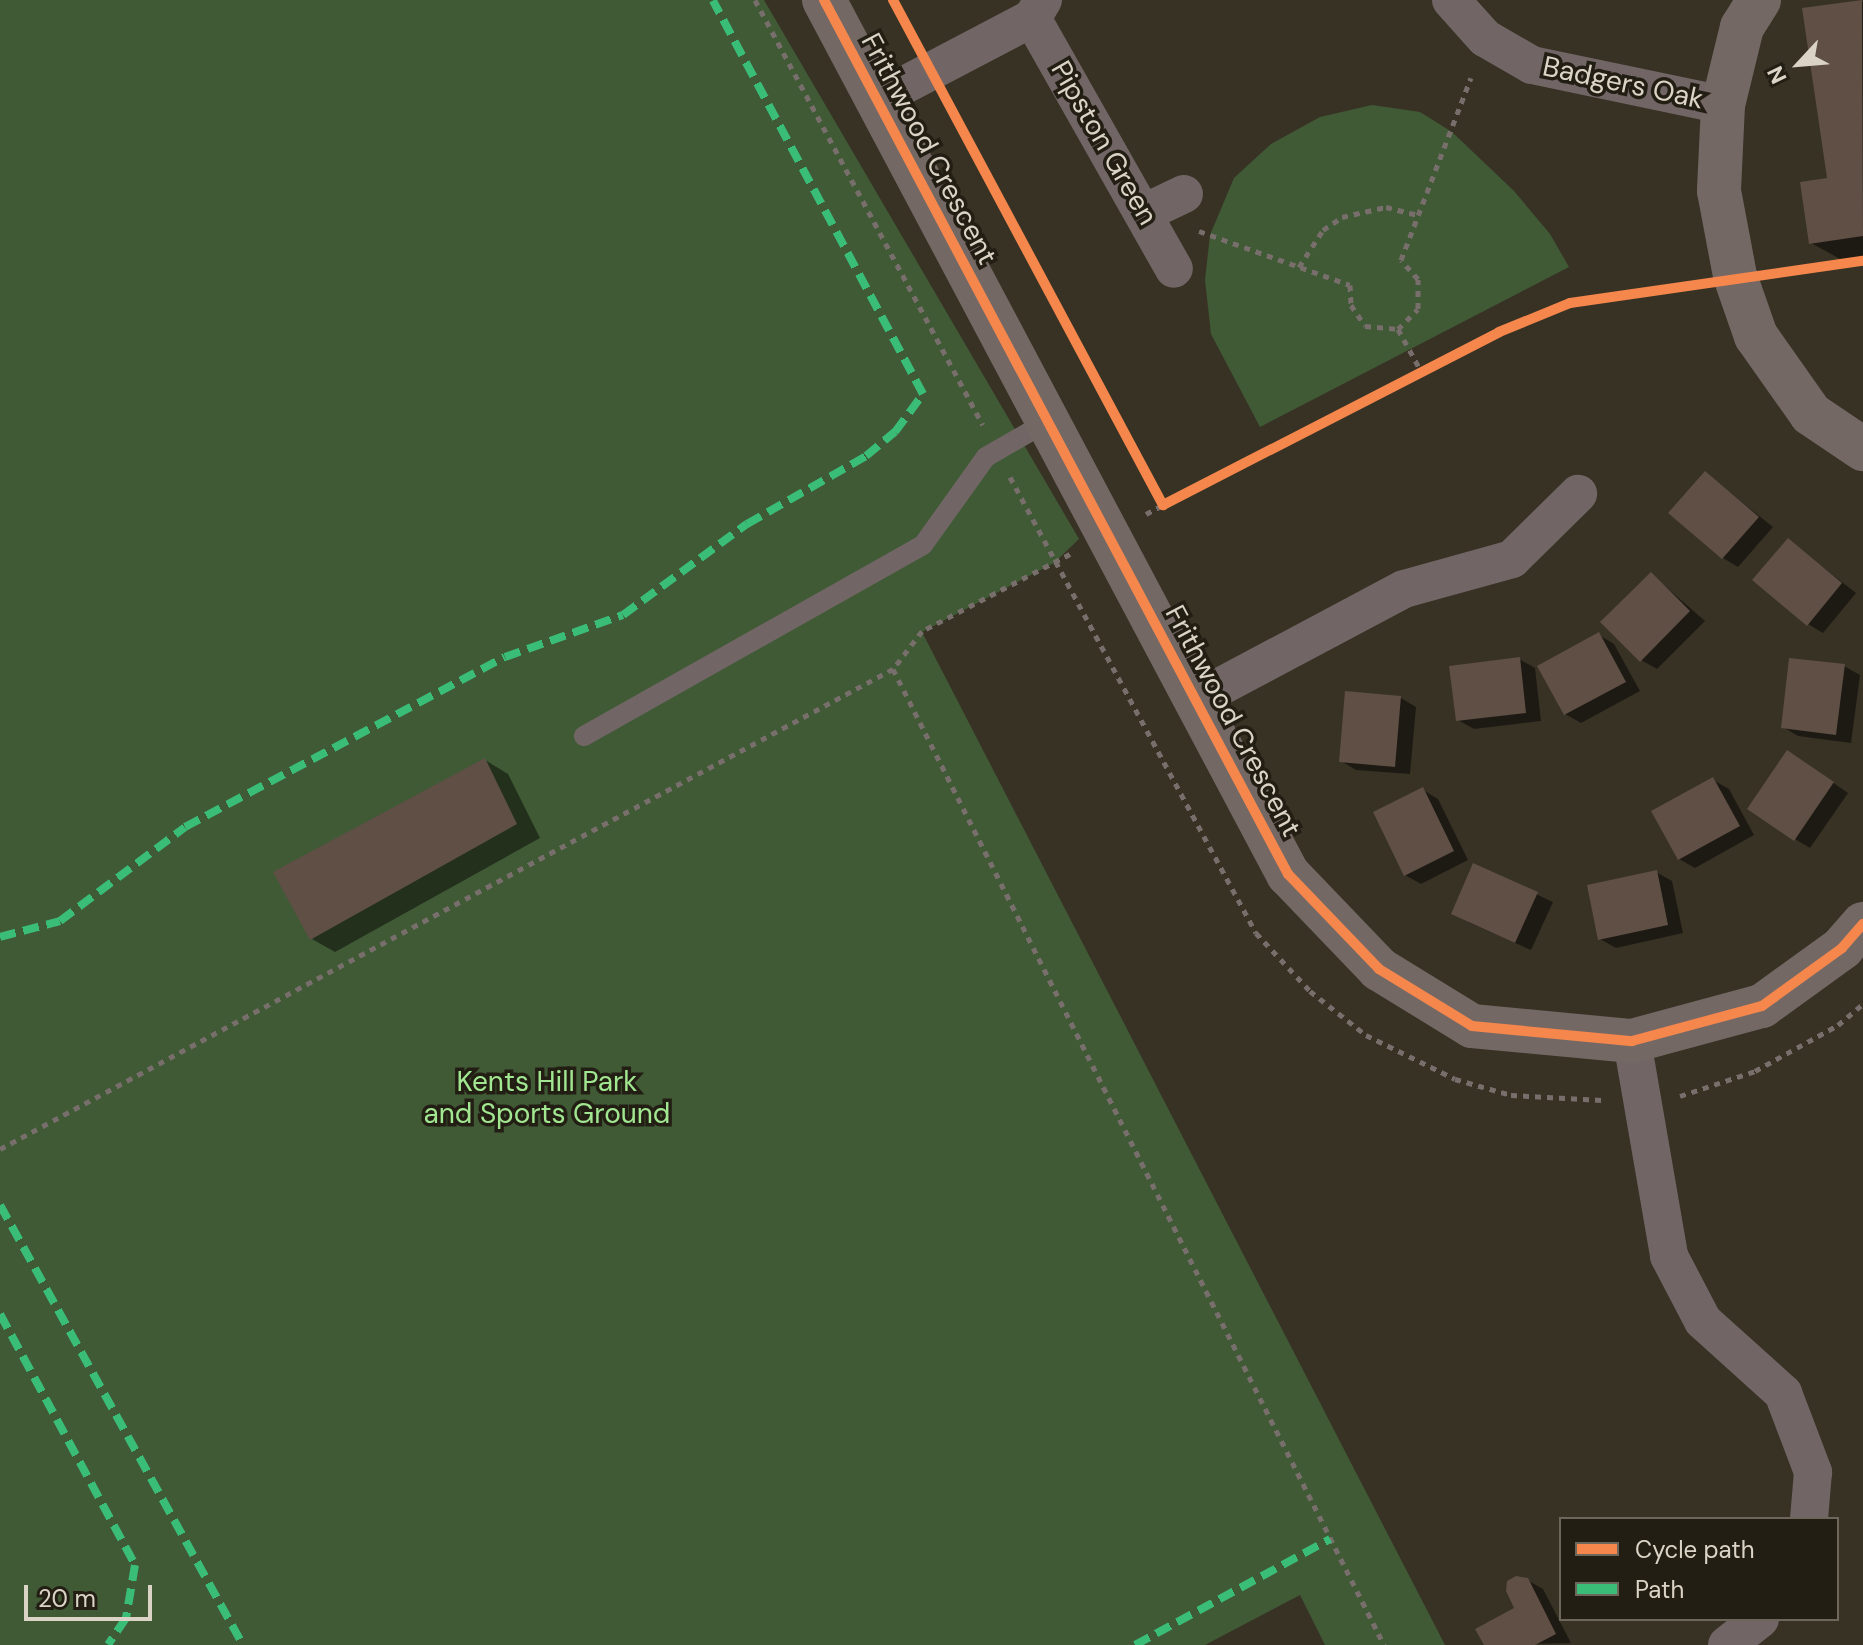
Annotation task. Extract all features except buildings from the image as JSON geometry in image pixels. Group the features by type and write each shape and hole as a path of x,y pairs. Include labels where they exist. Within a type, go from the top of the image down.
{"street":[{"name":"Frithwood Crescent","path":"824,0 1104,535 1197,699 1288,874 1379,969 1472,1026 1632,1041 1762,1006 1842,948 1863,924"},
{"name":"Badgers Oak","path":"1451,0 1485,38 1532,65 1723,105"},
{"path":"1759,0 1742,27 1723,105 1719,191 1735,276 1756,336 1811,414 1863,449"},
{"name":"Pipston Green","path":"876,100 1038,9 1174,269"},
{"path":"1146,212 1184,194"},
{"path":"1197,699 1404,589 1512,559 1578,494"},
{"path":"1632,1041 1669,1256 1703,1321 1783,1393 1813,1472 1809,1517"},
{"path":"1727,1645 1757,1621"}],"lane":[{"path":"584,736 923,545 986,457 1045,423"}],"path":[{"path":"1398,329 1418,309 1418,279 1401,260 1485,38"},
{"path":"1299,267 1323,230 1342,217 1386,207 1419,215"},
{"path":"1146,212 1350,285 1351,305 1365,326 1398,329"},
{"path":"1398,329 1421,371"},
{"path":"1408,378 1434,365"},
{"path":"1156,491 1163,505"},
{"path":"0,1149 893,669 922,631 1177,498"},
{"path":"893,669 1384,1645"}],"green space":[{"name":"Kents Hill Park and Sports Ground","path":"0,0 764,0 1079,539 1054,563 922,632 1445,1645 1325,1645 1300,1595 1205,1645 0,1645"},
{"path":"1372,105 1420,112 1452,132 1514,191 1550,234 1569,267 1260,427 1211,334 1205,280 1210,235 1234,178 1271,144 1320,117"}],"marked path":[{"path":"0,937 60,921 185,827 505,657 623,615 747,524 866,456 895,432 923,394 713,0"},
{"path":"0,1205 243,1645"},
{"path":"0,1314 135,1565 126,1618 108,1645"},
{"path":"1135,1645 1330,1539"}],"cycle path":[{"path":"824,0 1288,874 1379,969 1472,1026 1632,1041 1762,1006 1842,948 1863,924"},
{"path":"893,0 1163,505 1499,332 1570,303 1863,261"}]}
